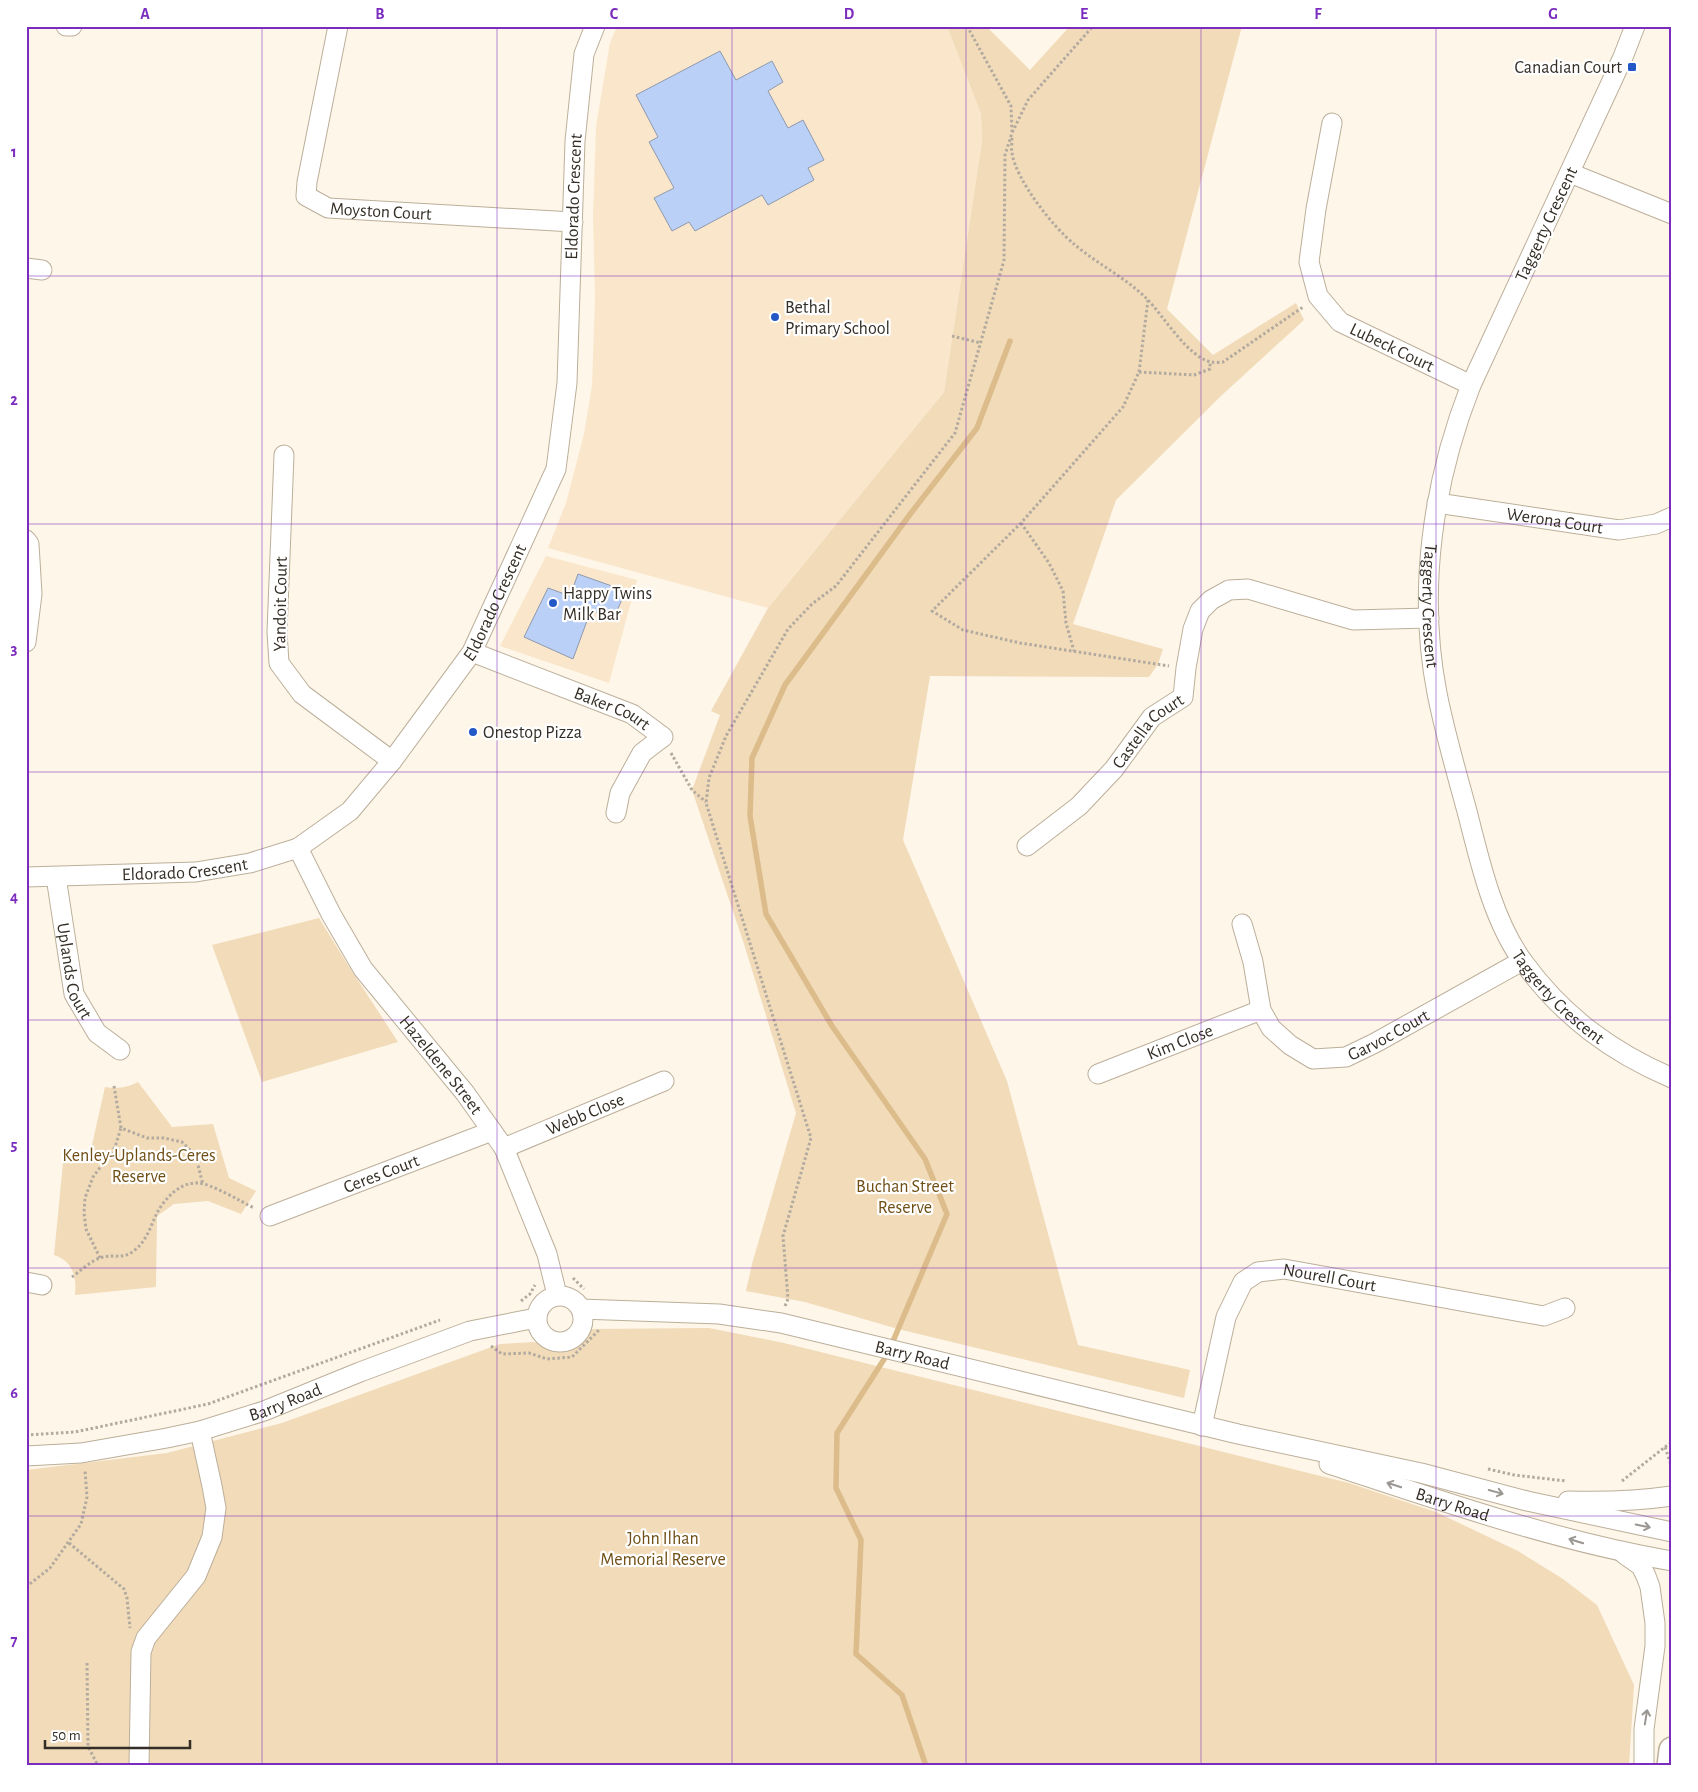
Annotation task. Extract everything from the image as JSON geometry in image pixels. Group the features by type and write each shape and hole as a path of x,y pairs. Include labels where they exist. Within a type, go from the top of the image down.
{"main road":[{"path":"1670,1766 1672,1750"}],"street":[{"path":"66,26 72,26"},
{"name":"Moyston Court","path":"338,26 307,182 306,196 328,208 573,222"},
{"name":"Eldorado Crescent","path":"26,877 196,872 250,863 298,848 350,810 392,761 472,652 556,469 567,383 575,141 584,54 595,26"},
{"name":"Taggerty Crescent","path":"1635,26 1623,57 1471,386 1450,444 1431,541 1429,618 1436,691 1446,735 1478,856 1491,896 1505,929 1522,961 1564,1010 1591,1033 1623,1053 1672,1078"},
{"name":"Lubeck Court","path":"1332,123 1316,210 1309,262 1318,296 1340,322 1471,386"},
{"path":"1570,173 1672,214"},
{"name":"Yandoit Court","path":"284,455 277,632 279,663 302,694 392,761"},
{"name":"Werona Court","path":"1437,503 1619,530 1656,524 1672,517"},
{"path":"26,540 29,544 32,594 26,642"},
{"name":"Castella Court","path":"1027,846 1079,806 1114,769 1152,717 1183,697 1193,629 1200,611 1211,600 1229,590 1248,590 1353,620 1429,618"},
{"name":"Baker Court","path":"472,652 632,714 663,737 642,753 620,793 616,813"},
{"name":"Hazeldene Street","path":"298,848 331,914 362,969 466,1093 504,1148 547,1254 557,1295"},
{"name":"Uplands Court","path":"56,877 74,994 97,1033 120,1050"},
{"name":"Garvoc Court","path":"1242,924 1253,962 1261,1010 1271,1028 1277,1034 1290,1045 1313,1058 1346,1057 1375,1043 1522,961"},
{"name":"Kim Close","path":"1098,1074 1261,1010"},
{"name":"Webb Close","path":"504,1148 664,1081"},
{"name":"Ceres Court","path":"270,1216 492,1132"},
{"name":"Nourell Court","path":"1202,1426 1226,1316 1243,1282 1258,1272 1284,1269 1544,1316 1565,1308"},
{"path":"557,1295 572,1298 577,1303 581,1310 583,1324 580,1332 574,1337 560,1342 553,1342 546,1338 537,1326 536,1318 540,1306 550,1297 557,1295"},
{"name":"Barry Road","path":"581,1310 719,1314 781,1323 1202,1426 1421,1473 1527,1501 1672,1532"},
{"name":"Barry Road","path":"26,1456 81,1453 200,1431 264,1411 360,1372 470,1331 536,1318"},
{"path":"139,1766 141,1652 146,1638 196,1576 212,1537 216,1508 200,1431"},
{"name":"Barry Road","path":"1238,1434 1431,1498 1589,1545 1672,1561"},
{"path":"1527,1501 1616,1502 1672,1496"},
{"path":"1623,1553 1641,1566 1646,1576 1650,1587 1655,1623 1653,1666 1644,1729 1644,1766"}],"path":[{"path":"967,26 1011,106 1011,152 1017,170 1025,184 1046,214 1072,243 1119,275 1148,300 1197,356 1210,362 1223,362 1318,296"},
{"path":"781,1323 788,1298 783,1236 810,1138 706,803 709,778 726,736 788,629 812,604 836,586 955,433 1004,260 1005,154 1012,133 1028,100 1094,26"},
{"path":"1148,300 1139,372 1123,407 1021,523 932,611 963,630 1020,643 1186,668"},
{"path":"952,336 981,343"},
{"path":"1139,372 1194,375 1210,369 1210,362"},
{"path":"1021,523 1049,563 1063,591 1066,623 1074,651"},
{"path":"663,737 676,764 692,790 706,803"},
{"path":"100,1258 86,1230 85,1198 93,1177 115,1147 121,1128 114,1086"},
{"path":"121,1128 147,1138 164,1138 182,1142 197,1161 202,1181 270,1216"},
{"path":"72,1277 100,1258 122,1257 136,1249 146,1236 168,1196 182,1187 198,1182 208,1185"},
{"path":"26,1435 75,1432 208,1404 432,1322 449,1318"},
{"path":"528,1354 548,1359 572,1357 598,1330 605,1328"},
{"path":"1620,1482 1672,1442"},
{"path":"1665,1447 1672,1468"},
{"path":"26,1587 50,1568 81,1524 87,1497 86,1476 81,1453"},
{"path":"1514,1475 1568,1481"},
{"path":"69,1543 124,1589 127,1598 130,1638"},
{"path":"88,1663 88,1746 98,1766"}],"shaded area":[{"name":"Bethal Primary School","path":"617,26 947,26 981,114 982,141 944,392 768,608 548,548 566,503 584,434 592,385 595,299 593,216 596,126 610,43"},
{"path":"546,556 637,580 609,683 500,646"}],"green space":[{"name":"Buchan Street Reserve","path":"947,26 986,26 1030,70 1070,26 1242,26 1167,309 1213,355 1296,303 1304,320 1222,395 1116,500 1073,624 1163,649 1158,664 1149,677 930,676 903,840 1007,1081 1078,1345 1190,1370 1184,1398 898,1329 805,1302 746,1291 752,1264 796,1113 744,944 692,790 720,715 711,711 768,608 944,392 982,141 981,114"},
{"path":"319,918 398,1042 262,1082 212,945"},
{"name":"Kenley-Uplands-Ceres Reserve","path":"138,1082 172,1127 213,1124 229,1178 256,1191 241,1214 208,1201 174,1204 157,1216 156,1287 75,1295 75,1281 72,1270 65,1261 54,1255 63,1163 88,1163 105,1087 121,1088"},
{"name":"John Ilhan Memorial Reserve","path":"709,1328 784,1343 1349,1483 1436,1512 1518,1551 1563,1579 1597,1605 1634,1685 1629,1766 26,1766 26,1470 167,1453 282,1423 500,1344 534,1342 558,1351 574,1347 592,1329"}],"building":[{"path":"720,51 736,80 772,61 783,82 768,91 788,128 803,120 824,160 808,168 814,180 768,205 762,195 695,231 689,222 672,231 654,198 674,188 649,142 658,137 636,95"},
{"path":"578,574 626,591 613,619 591,610 573,659 524,637 548,588 570,596"}],"waterway":[{"path":"926,1766 902,1695 856,1654 861,1540 836,1488 837,1433 888,1353 947,1214 925,1159 832,1026 766,914 750,816 752,758 785,685 911,513 977,428 1010,341"}],"place":[{"name":"Canadian Court","path":"1632,67"},
{"name":"Bethal Primary School","path":"775,317"},
{"name":"Happy Twins Milk Bar","path":"553,603"},
{"name":"Onestop Pizza","path":"473,732"}]}
